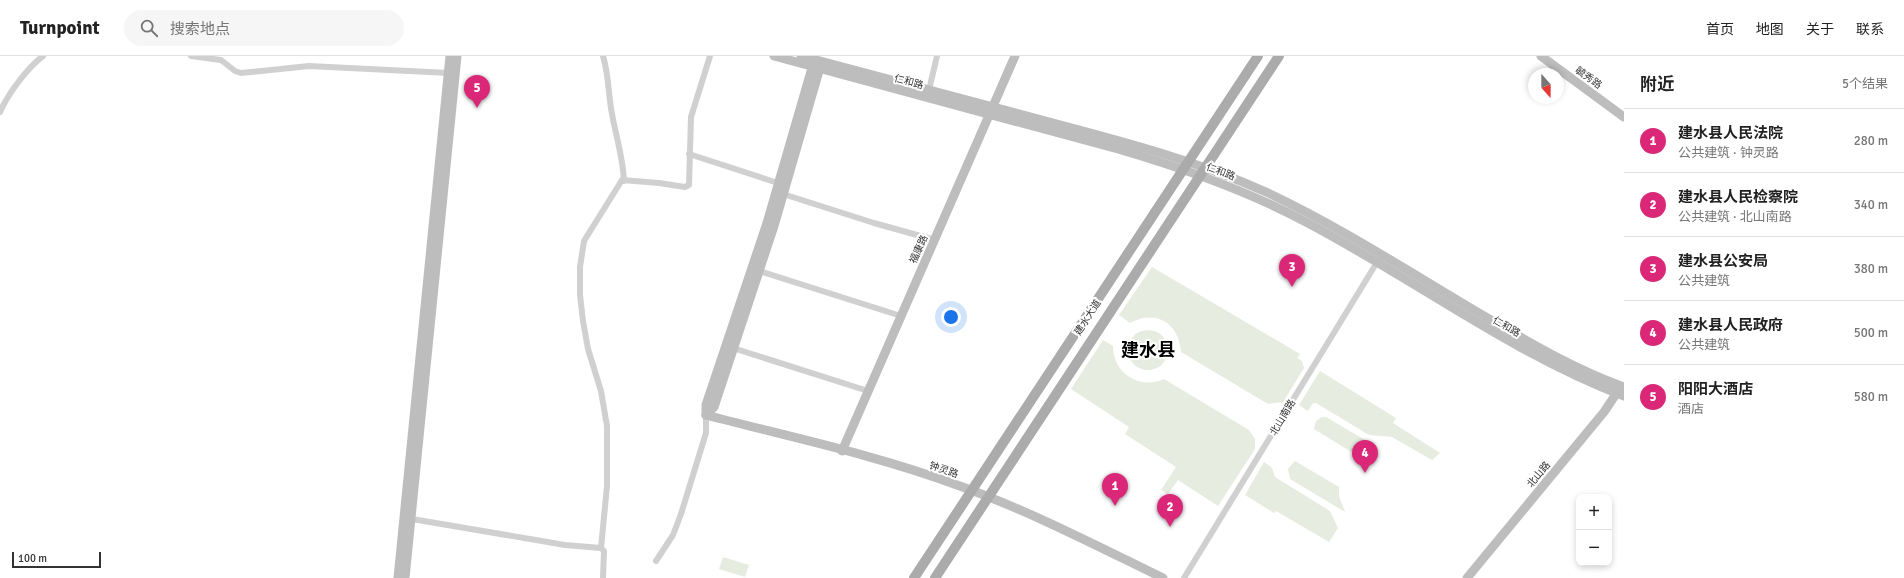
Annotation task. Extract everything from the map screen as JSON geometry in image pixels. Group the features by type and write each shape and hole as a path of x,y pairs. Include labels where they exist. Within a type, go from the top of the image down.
{"main road":[{"name":"建水大道","path":"914,578 1258,56"},
{"name":"建水大道","path":"935,578 1279,56"}],"street":[{"path":"0,112 15,88 43,56"},
{"path":"192,56 222,60 235,71 241,73 288,66 309,66 449,73"},
{"path":"405,578 412,519 418,417 450,56"},
{"path":"398,578 418,417 458,56"},
{"path":"603,56 609,80 611,112 623,166 624,181"},
{"path":"603,578 604,551 601,548 607,486 607,426 601,391 588,349 583,321 580,295 580,267 584,241 622,180 689,186 691,117 710,56"},
{"name":"仁和路","path":"774,56 818,62 930,90 991,110"},
{"name":"仁和路","path":"801,56 991,110 1120,141 1203,171 1276,206 1378,259 1540,348 1622,390"},
{"path":"930,90 937,56"},
{"name":"福康路","path":"842,451 1015,56"},
{"name":"毓秀路","path":"1541,56 1624,117"},
{"path":"656,561 674,534 681,514 706,433 706,405 818,62"},
{"path":"706,415 714,407 759,271 783,194 818,62"},
{"path":"689,154 778,183"},
{"path":"783,194 874,223 935,240"},
{"name":"北山南路","path":"1184,578 1378,259"},
{"path":"759,271 901,316"},
{"path":"733,348 868,391"},
{"name":"北山路","path":"1467,578 1622,390"},
{"name":"北山路","path":"1474,578 1609,415 1622,390"},
{"name":"钟灵路","path":"706,415 916,471 972,490 1043,520 1163,578"},
{"path":"412,519 565,545 601,548"}],"shaded area":[{"path":"1152,267 1300,354 1297,358 1302,361 1304,368 1283,402 1268,404 1181,352 1176,333 1171,326 1164,321 1157,318 1149,318 1140,319 1130,323 1119,315"},
{"path":"1152,330 1159,333 1165,339 1168,350 1167,358 1159,367 1152,370 1144,370 1137,367 1129,358 1128,346 1131,339 1140,331"},
{"path":"1103,340 1113,346 1117,364 1129,377 1137,381 1145,382 1155,382 1164,379 1249,430 1255,439 1255,449 1218,506 1178,480 1168,494 1161,490 1176,467 1125,434 1129,427 1071,389"},
{"path":"1320,371 1396,418 1393,423 1440,453 1432,460 1392,437 1369,435 1316,403 1313,403 1308,411 1299,405"},
{"path":"1322,417 1326,417 1375,446 1358,456 1314,429 1316,421"},
{"path":"1295,461 1339,487 1339,496 1345,512 1290,479 1288,469"},
{"path":"1264,462 1272,468 1275,477 1330,511 1338,528 1329,542 1276,511 1274,513 1245,495"},
{"path":"723,557 749,565 745,577 719,569"}],"place":[{"name":"阳阳大酒店","path":"477,108"},
{"name":"建水县公安局","path":"1292,287"},
{"name":"建水县人民政府","path":"1365,473"},
{"name":"建水县人民法院","path":"1115,506"},
{"name":"建水县人民检察院","path":"1170,527"}],"district":[{"name":"建水县","path":"1148,350"}]}
